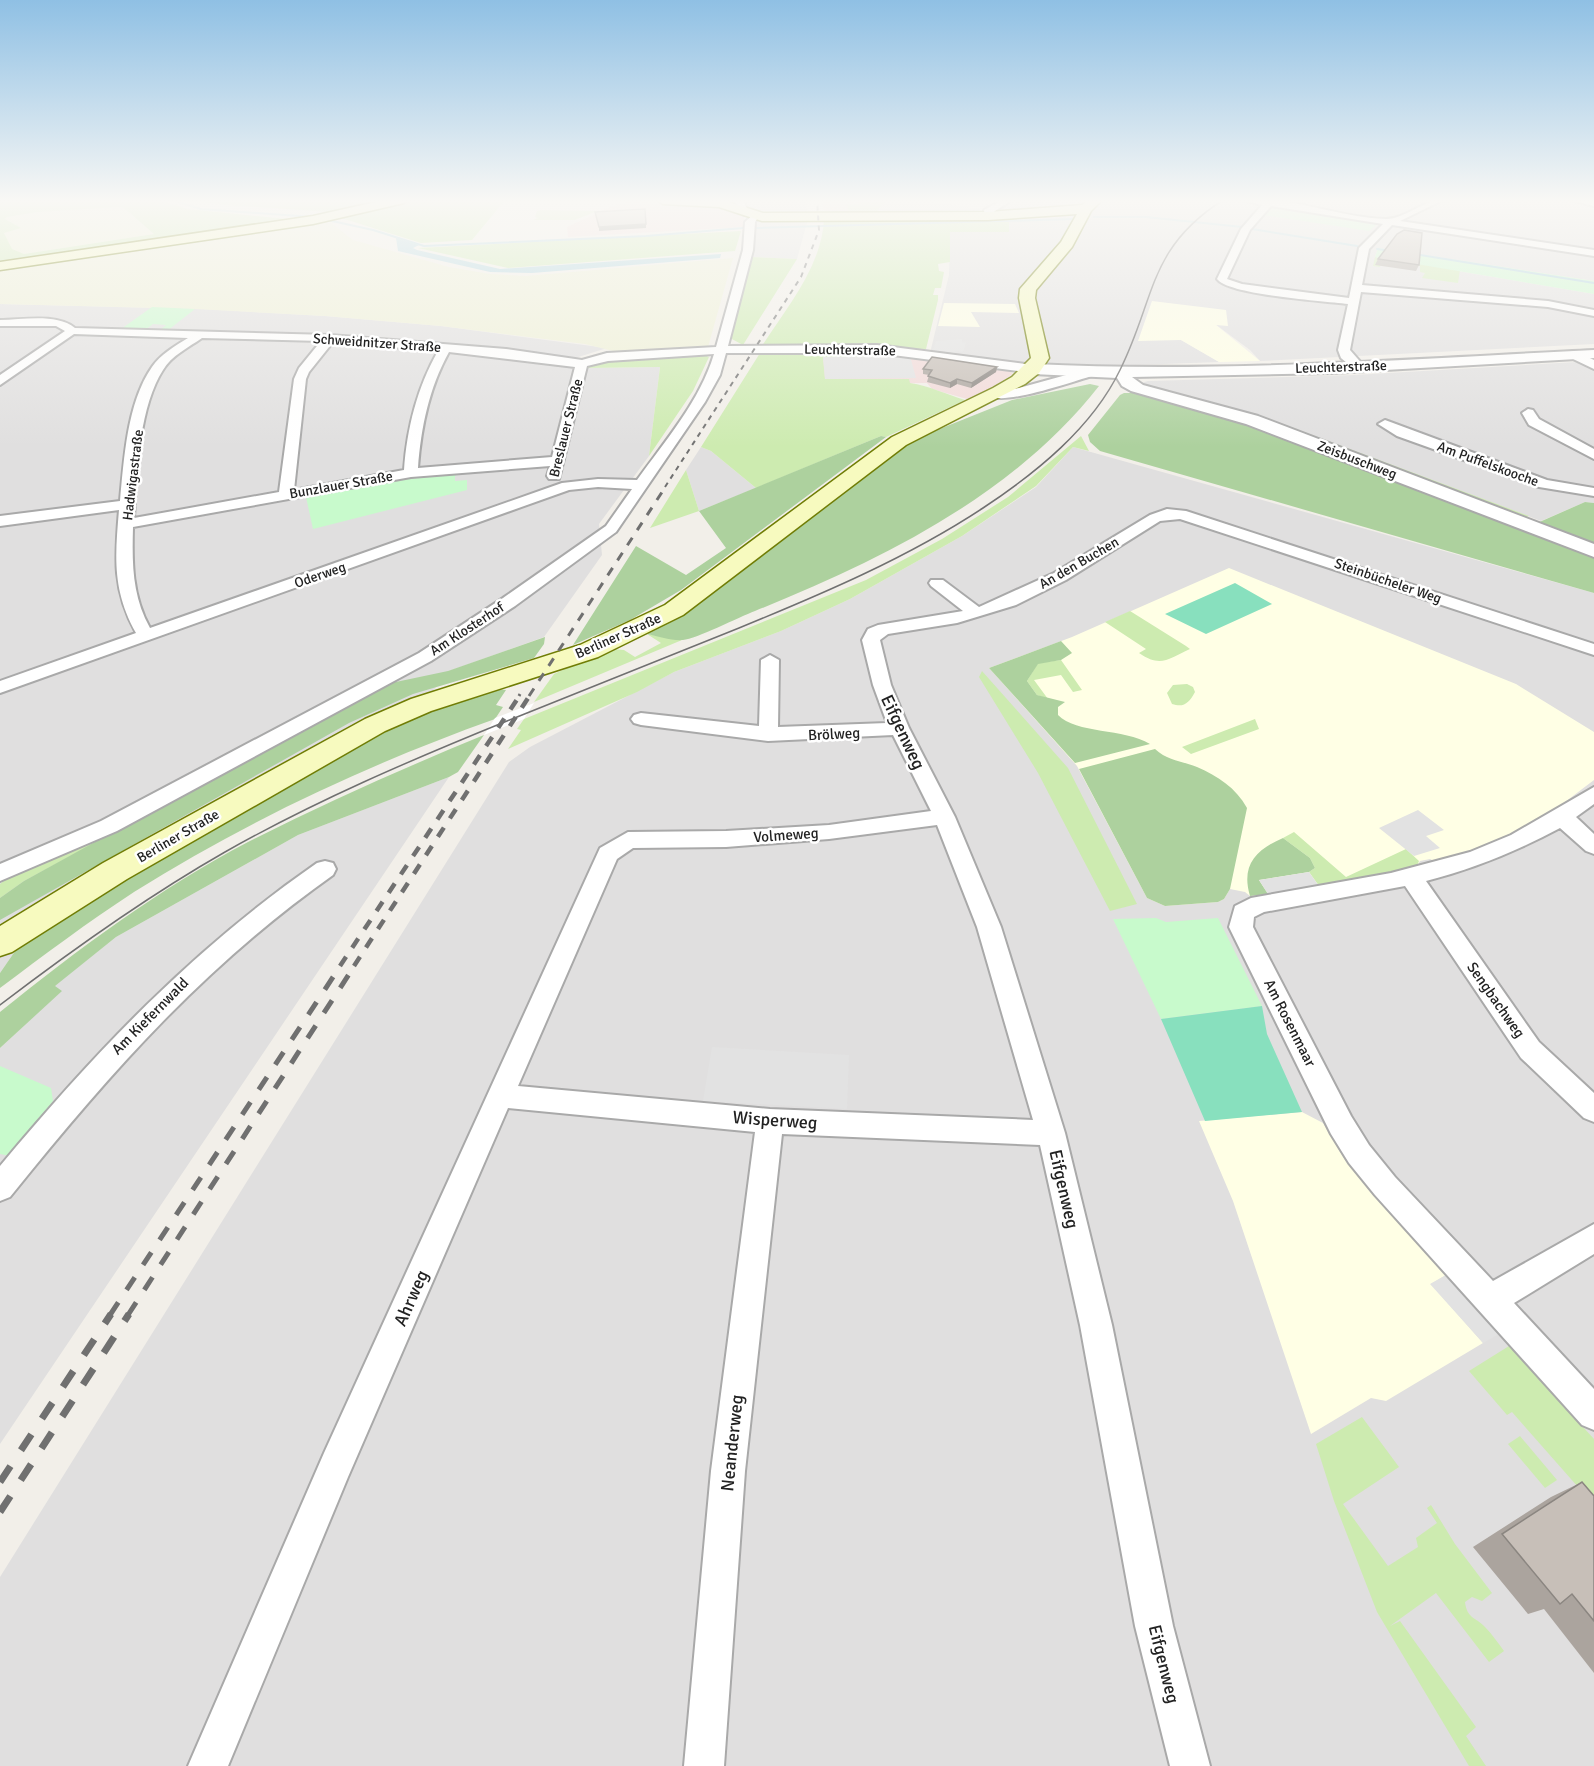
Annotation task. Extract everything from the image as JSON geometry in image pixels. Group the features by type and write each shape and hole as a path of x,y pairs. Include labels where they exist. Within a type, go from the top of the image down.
{"main road":[{"path":"1033,369 1038,365 1040,352 1027,298 1028,289 1034,282"},
{"name":"Berliner Straße","path":"0,943 70,898 375,724 449,695 589,651 666,614 696,596 899,441 995,395 1033,369"}],"street":[{"name":"Am Klosterhof","path":"0,873 109,826 446,644 601,538 622,516 699,402 714,375 722,350 721,340 738,282"},
{"path":"1228,282 1240,287 1353,302"},
{"path":"1357,282 1344,350 1345,355 1358,366"},
{"path":"1356,288 1454,298 1548,304 1594,313"},
{"name":"Schweidnitzer Straße","path":"0,323 56,323 72,331 330,338 445,348 582,364 607,357 755,349"},
{"path":"0,381 72,331"},
{"name":"Hadwigastraße","path":"146,636 128,602 125,579 128,504 140,421 152,379 158,367 200,334"},
{"path":"286,496 300,379 303,371 330,338"},
{"path":"411,473 412,440 421,404 431,372 445,348"},
{"name":"Leuchterstraße","path":"755,349 898,351 1033,369 1088,373 1358,366 1594,354"},
{"path":"1575,355 1594,365"},
{"name":"Breslauer Straße","path":"557,490 552,483 582,364"},
{"name":"Leuchterstraße","path":"995,395 1020,392 1088,373"},
{"name":"Zeisbuschweg","path":"1122,373 1128,383 1137,388 1252,420 1594,550"},
{"path":"1528,413 1534,422 1594,456"},
{"name":"Am Puffelskooche","path":"1385,424 1402,433 1544,484 1594,492"},
{"name":"Bunzlauer Straße","path":"127,524 411,473 558,461"},
{"name":"Oderweg","path":"0,687 557,490 598,483 643,485"},
{"path":"0,521 128,504"},
{"name":"An den Buchen","path":"874,633 884,629 958,618 1017,598 1053,580 1155,518 1167,514 1181,514"},
{"name":"Steinbücheler Weg","path":"1181,514 1594,650"},
{"path":"937,583 976,613"},
{"name":"Eifgenweg","path":"874,633 871,640 873,655 899,728 944,817 996,947 1051,1133 1096,1325 1154,1626 1190,1766"},
{"path":"768,735 770,660"},
{"name":"Brölweg","path":"641,719 706,730 768,735 853,734 899,728"},
{"name":"Am Rosenmaar","path":"1594,795 1564,819 1478,858 1412,878 1259,904 1243,912 1241,927 1341,1125 1359,1154 1594,1413"},
{"name":"Volmeweg","path":"627,840 726,839 830,832 944,817"},
{"path":"1564,819 1594,846"},
{"name":"Ahrweg","path":"208,1766 336,1465 608,854 627,840"},
{"name":"Am Kiefernwald","path":"0,1188 81,1088 165,1000 258,918 325,869"},
{"name":"Sengbachweg","path":"1412,878 1530,1050 1594,1110"},
{"name":"Wisperweg","path":"500,1096 770,1121 1051,1133"},
{"name":"Neanderweg","path":"704,1766 728,1471 770,1121"},
{"path":"1490,1300 1594,1238"}],"shaded area":[{"path":"0,282 726,282 708,347 617,352 585,344 441,326 325,316 195,309 0,304"},
{"path":"947,282 1525,282 1594,294 1594,344 1260,361 1250,350 1215,324 1226,310 1138,340 1181,340 1219,362 1082,367 1024,365 930,353"},
{"path":"1152,301 1226,310 1228,326 1216,325 1260,361 1219,362 1181,340 1138,341"},
{"path":"944,303 1015,304 1019,313 971,312 980,327 938,326"},
{"path":"0,304 202,309 441,326 607,348 572,359 586,368 660,367 649,456 599,524 602,555 544,637 449,671 411,718 20,944 0,973"},
{"path":"962,339 962,342 966,343 963,352 955,351 953,356 932,353 936,341"},
{"path":"910,356 916,378 825,379 823,357"},
{"path":"915,356 1008,369 1013,374 976,398 967,399 932,389 927,383 812,384 809,357"},
{"path":"1594,361 1594,503 1585,502 1541,521 1264,417 1259,419 1141,383 1354,375"},
{"path":"701,447 711,451 756,488 699,511 686,470"},
{"path":"1073,447 1594,593 1594,1766 0,1766 0,1577 509,762 530,747 674,672 781,631 850,599 962,536 1036,487"},
{"path":"1229,568 1516,684 1594,732 1594,780 1540,821 1473,850 1436,862 1430,859 1420,861 1416,868 1319,886 1260,880 1268,894 1250,896 1245,892 1230,889 1224,899 1218,902 1165,906 1147,898 1077,766 989,668 1072,637"},
{"path":"449,777 0,1444 0,1048 61,991 54,986 116,937 298,835"},
{"path":"1418,810 1444,830 1426,836 1440,848 1414,856 1379,828"},
{"path":"1309,872 1319,886 1268,894 1259,880"},
{"path":"712,1047 849,1055 847,1109 703,1101"},
{"path":"1302,1112 1323,1123 1345,1160 1446,1275 1431,1284 1483,1343 1386,1401 1371,1398 1311,1434 1233,1201 1199,1121"},
{"path":"1446,1275 1499,1334 1483,1343 1430,1284"}],"green space":[{"path":"744,282 782,282 743,345 730,338"},
{"path":"804,282 942,282 941,288 935,288 933,295 938,295 938,300 926,349 762,346"},
{"path":"1525,282 1594,282 1594,294"},
{"path":"152,307 195,309 167,331 159,331 166,325 153,324 145,330 121,329"},
{"path":"859,352 915,356 916,358 823,357 825,379 909,379 910,383 965,400 886,437 881,436 756,488 711,451 701,447 760,353"},
{"path":"704,355 709,357 693,391 649,456 660,367 586,368 593,364 623,359"},
{"path":"1090,384 1099,386 1065,425 1027,460 986,492 942,521 850,570 697,636 679,640 647,634 704,600 917,438 1012,400"},
{"path":"1124,393 1136,393 1227,415 1594,556 1594,593 1100,451 1090,442 1088,435"},
{"path":"1264,417 1529,516 1520,519 1259,419"},
{"path":"881,436 886,437 681,590 630,620 573,645 636,546 686,575 726,548 699,511"},
{"path":"1081,436 1089,451 1073,447 1036,486 962,536 850,599 781,631 674,672 637,692 508,749 521,730 517,729 524,719 866,580 942,539 1008,497"},
{"path":"686,470 699,511 650,528"},
{"path":"459,474 455,476 455,481 467,480 467,490 313,529 306,497 408,479"},
{"path":"1585,502 1594,503 1594,546 1535,524"},
{"path":"1235,583 1272,604 1206,634 1165,614"},
{"path":"1130,611 1190,649 1170,659 1159,661 1139,653 1146,649 1105,622"},
{"path":"647,634 682,640 534,702 554,674 613,649 624,650 635,657 661,643"},
{"path":"545,637 544,644 534,658 413,694 349,723 0,920 0,898 24,881 297,731 391,683 448,671"},
{"path":"1061,641 1072,653 1061,660 1038,664 1027,681 1037,695 1065,702 1058,707 1058,715 1066,721 1088,728 1127,735 1150,744 1075,763 989,668"},
{"path":"1061,660 1082,690 1073,692 1061,675 1034,680 1048,699 1037,695 1027,681 1038,663"},
{"path":"982,671 1068,768 1137,904 1110,911 1038,773 979,677"},
{"path":"1187,684 1193,687 1195,692 1191,699 1183,705 1172,704 1167,693 1173,685"},
{"path":"497,689 506,690 496,705 503,707 495,719 355,775 220,841 117,903 0,988 0,973 20,944 103,891 367,738 426,712"},
{"path":"1255,719 1259,729 1191,754 1182,747"},
{"path":"484,735 458,772 449,777 298,835 116,937 55,986 62,991 0,1048 0,1012 89,943 183,879 277,828 365,786"},
{"path":"1155,749 1165,756 1212,774 1238,794 1247,808 1230,889 1224,899 1218,902 1165,906 1147,898 1079,769"},
{"path":"137,820 24,881 0,898 0,884 7,878"},
{"path":"1294,832 1346,877 1406,849 1419,861 1416,868 1319,886 1309,872 1315,868 1310,858 1283,838"},
{"path":"1283,838 1310,858 1315,868 1309,872 1259,880 1268,894 1250,896 1247,876 1253,860 1265,848"},
{"path":"1156,918 1166,922 1218,918 1262,1006 1161,1019 1113,919"},
{"path":"1262,1006 1267,1034 1302,1112 1205,1121 1161,1019"},
{"path":"0,1066 51,1088 53,1101 10,1156 0,1154"},
{"path":"1509,1346 1594,1439 1594,1516 1578,1487 1512,1412 1507,1415 1469,1371"},
{"path":"1362,1417 1399,1467 1343,1504 1388,1566 1418,1547 1416,1538 1437,1523 1427,1508 1431,1505 1455,1544 1492,1593 1482,1601 1472,1597 1465,1602 1470,1615 1488,1630 1504,1651 1489,1662 1436,1593 1390,1626 1400,1621 1476,1727 1466,1736 1486,1766 1469,1766 1377,1612 1334,1501 1316,1444"},
{"path":"1520,1436 1557,1480 1545,1488 1508,1444"}],"pier":[{"path":"534,703 524,719 484,735 495,718"}],"building":[{"path":"932,357 997,367 972,383 957,379 950,383 928,376 932,370 923,369"},
{"path":"1582,1482 1594,1496 1594,1621 1572,1594 1560,1604 1502,1534"}],"tram line":[{"path":"0,1005 138,906 259,833 364,782 435,751 833,588 894,559 983,508 1023,480 1061,448 1094,411 1120,370 1132,344 1154,282"}],"railway":[{"path":"665,487 797,282"},
{"path":"529,696 666,486"},
{"path":"340,966 520,695"},
{"path":"354,966 530,695"},
{"path":"110,1315 341,965"},
{"path":"128,1315 355,965"},
{"path":"0,1482 111,1314"},
{"path":"0,1512 129,1314"}]}
